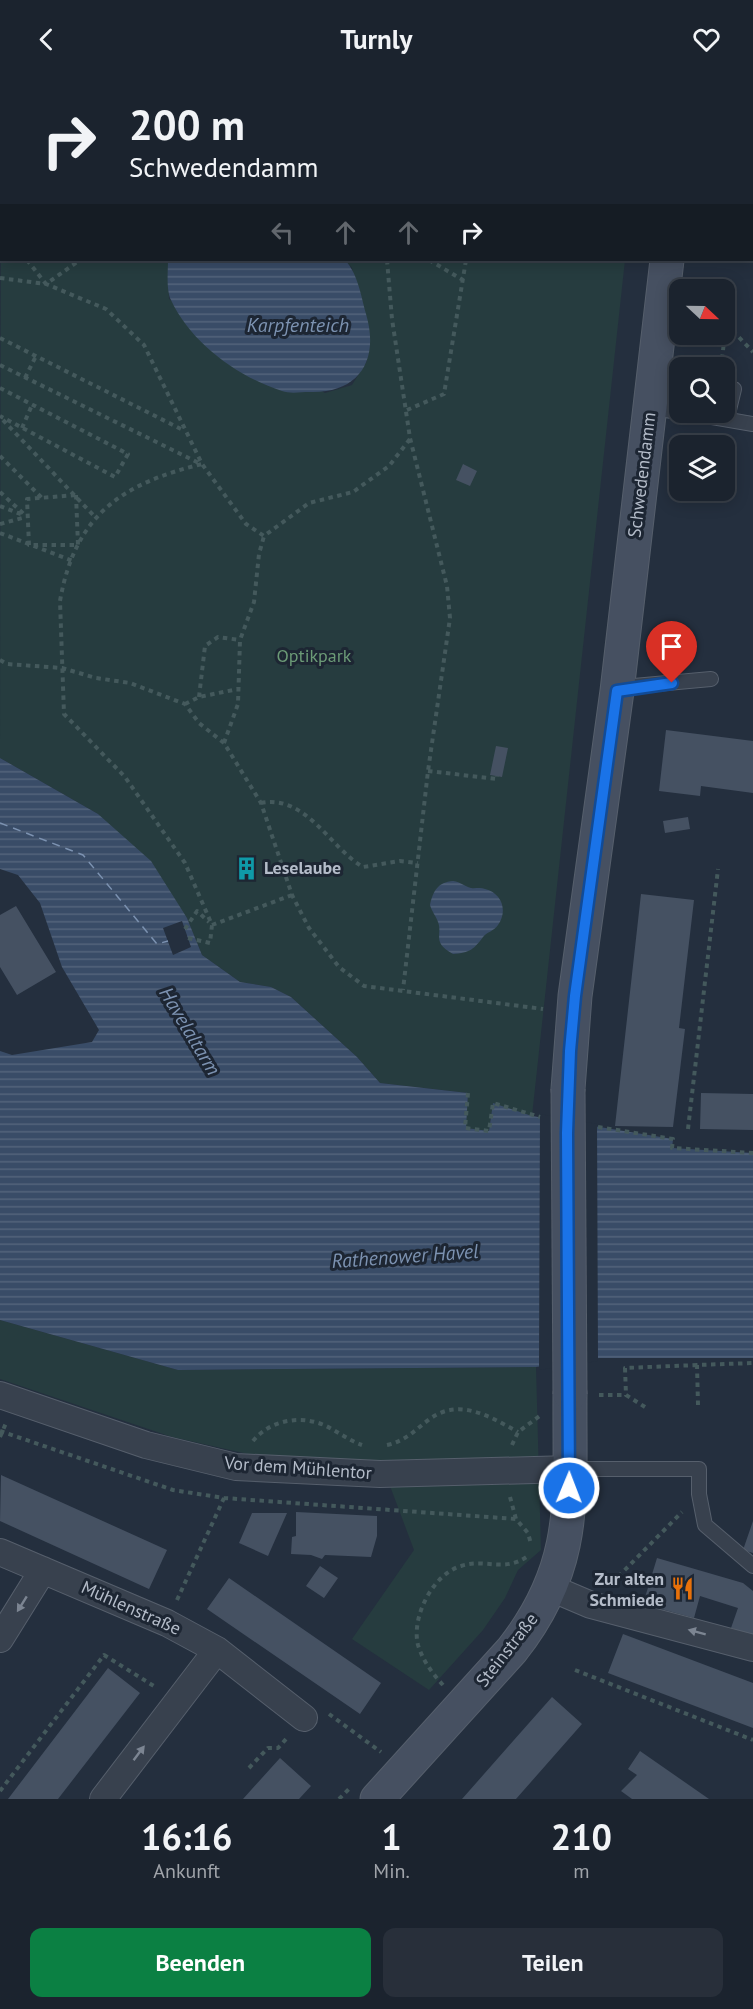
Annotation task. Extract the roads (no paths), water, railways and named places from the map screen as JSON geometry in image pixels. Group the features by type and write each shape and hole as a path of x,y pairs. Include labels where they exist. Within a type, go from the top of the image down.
{"main road":[{"name":"Schwedendamm","path":"667,261 670,357"},
{"name":"Schwedendamm","path":"570,1469 585,1394 568,1089 575,996 617,691 669,421"},
{"name":"Steinstraße","path":"377,1799 526,1632 550,1588 569,1524 570,1469"}],"street":[{"name":"Vor dem Mühlentor","path":"0,1395 146,1445 236,1467 380,1474 570,1469"},
{"name":"Mühlenstraße","path":"0,1551 167,1623 217,1650 304,1718"},
{"path":"0,1639 43,1570"},
{"path":"550,1588 591,1605 753,1648"},
{"path":"103,1799 217,1650"}],"lane":[{"path":"735,420 753,424"},
{"path":"617,691 634,686 711,679"},
{"path":"570,1469 699,1469 699,1494 705,1525 753,1566"}],"water":[{"name":"Karpfenteich","path":"168,261 346,261 358,286 370,331 367,360 352,381 326,391 292,393 265,385 233,367 203,344 180,316 171,300"},
{"path":"0,758 98,814 151,861 187,918 202,955 240,982 271,987 291,997 357,1057 380,1083 468,1093 466,1128 489,1131 493,1103 532,1116 673,1139 672,1148 753,1153 753,1358 599,1358 536,1367 178,1370 0,1320 0,1051 12,1055 92,1042 99,1030 62,967 40,903 18,875 0,869"},
{"path":"453,881 471,888 483,888 496,894 502,903 503,914 496,927 471,950 453,954 446,950 440,942 438,922 430,905 437,888 443,883"}],"place":[{"name":"Leselaube","path":"246,868"},
{"name":"Zur alten Schmiede","path":"682,1589"}],"park label":[{"name":"Optikpark","path":"314,656"}],"water label":[{"name":"Havelaltarm","path":"190,1031"},
{"name":"Rathenower Havel","path":"405,1256"}]}
